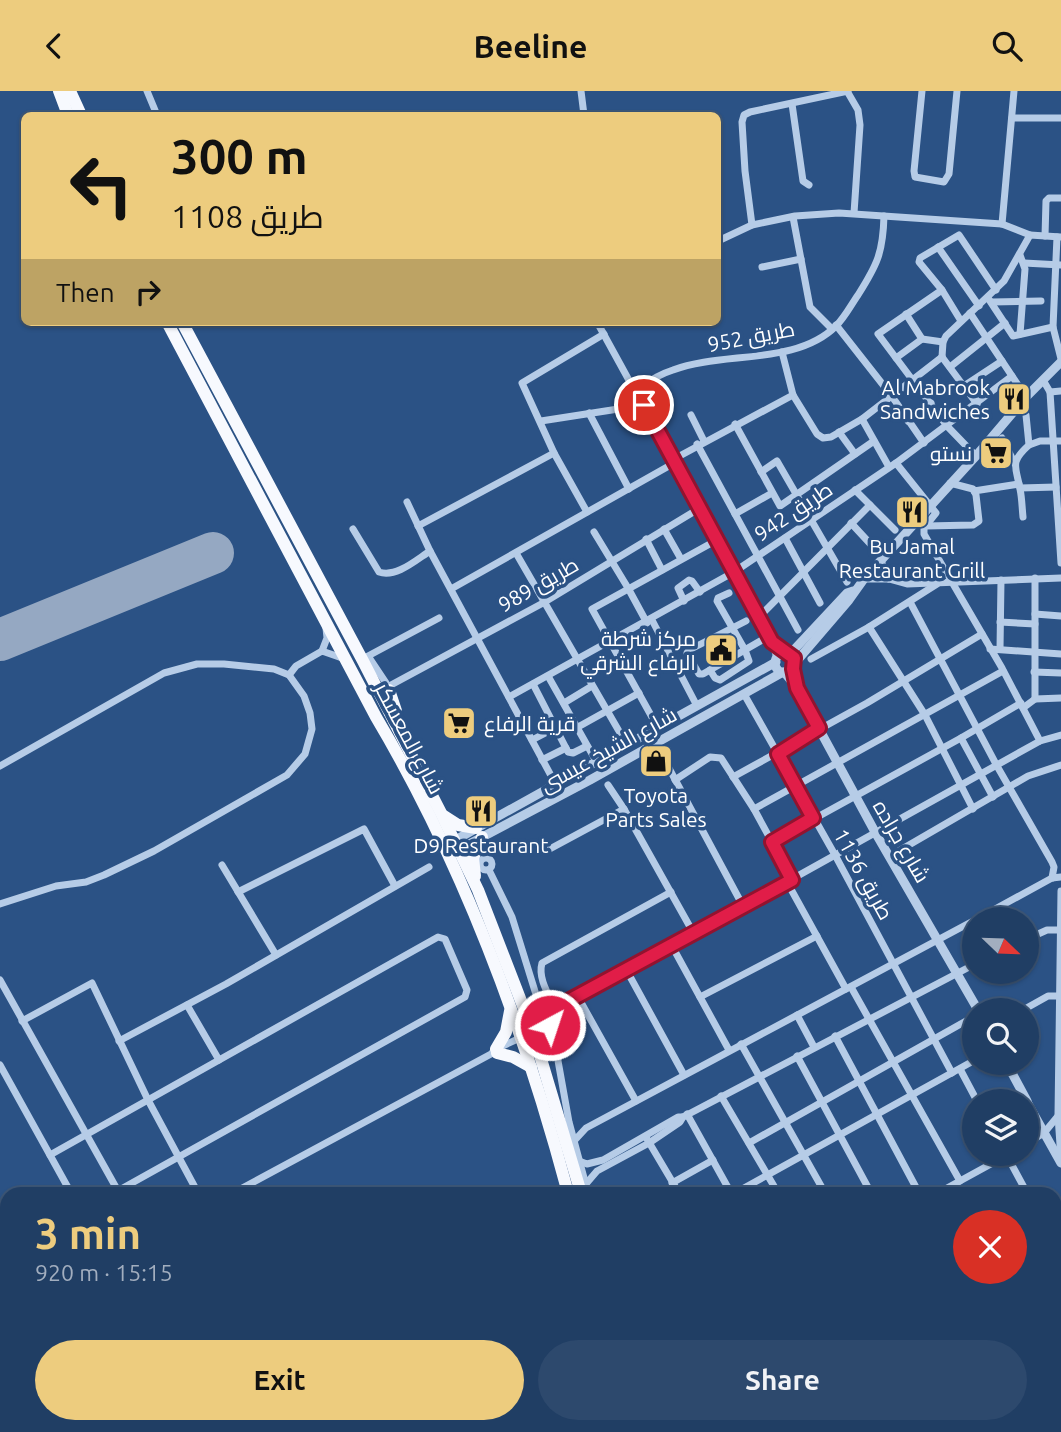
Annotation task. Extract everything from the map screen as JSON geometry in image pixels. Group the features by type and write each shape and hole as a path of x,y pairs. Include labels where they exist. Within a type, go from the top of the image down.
{"main road":[{"path":"59,91 67,112"},
{"path":"70,91 80,112"},
{"name":"شارع المعسكر","path":"169,326 326,623 423,800 478,890 534,1035 584,1187"},
{"name":"شارع المعسكر","path":"185,326 441,813 451,848 511,1007 566,1187"},
{"path":"369,673 388,685 391,700 402,722 403,741"},
{"path":"441,813 453,823 479,833 473,858 478,890"},
{"path":"511,1007 506,1032 495,1052 513,1057 531,1067"}],"street":[{"path":"147,91 156,112"},
{"path":"581,91 584,112"},
{"path":"752,225 741,122 744,115 848,91 858,110 860,125 854,213"},
{"path":"922,91 915,177 944,182 949,174 957,91"},
{"path":"1002,224 1014,91"},
{"path":"792,103 803,181 809,185"},
{"path":"1012,118 1061,118"},
{"path":"1045,236 1046,201 1049,198 1061,198"},
{"path":"721,240 752,225 793,216 854,213 1002,224 1030,235 1059,237 1057,301 1052,327 1061,361"},
{"path":"793,216 810,307 834,327 891,395 924,443"},
{"name":"طريق 952","path":"636,390 672,370 782,352 811,342 834,327 880,259 884,241 884,216"},
{"path":"961,321 919,260 958,235 961,236 996,290"},
{"path":"1016,335 1024,301 1022,259 1030,235"},
{"path":"939,247 979,306"},
{"path":"762,267 801,259"},
{"path":"1022,259 1058,265"},
{"path":"990,300 1022,259"},
{"path":"942,290 878,334 947,426 976,456"},
{"path":"990,300 1016,335"},
{"path":"977,404 942,357 943,342 961,321 990,300 1041,301"},
{"path":"970,313 1026,397"},
{"path":"906,314 922,339"},
{"path":"950,367 1005,323"},
{"path":"599,326 785,663"},
{"path":"1016,335 1052,327"},
{"path":"587,512 554,453 522,383 604,334"},
{"path":"896,358 922,339 943,342"},
{"path":"782,352 793,395 817,434 823,437 831,437 862,419 942,357"},
{"path":"964,386 1002,361"},
{"name":"شارع الشيخ عيسى","path":"451,848 656,744 744,694 785,663 849,600 853,591 929,512 950,483 1061,361"},
{"name":"طريق 942","path":"509,697 734,572 924,443 1012,376"},
{"path":"1043,380 1050,392 1058,441 1061,563"},
{"path":"1050,392 1061,391"},
{"path":"452,589 629,489 701,442 793,395"},
{"path":"908,421 931,403"},
{"path":"541,421 644,405"},
{"path":"589,412 629,489"},
{"path":"691,415 735,514 798,630"},
{"path":"1026,415 1029,445"},
{"path":"862,419 874,441 929,512 924,534 1040,741"},
{"path":"736,424 779,506 874,441"},
{"path":"839,432 855,454"},
{"path":"1002,438 1015,464 1023,517"},
{"path":"1015,464 1017,456 1029,445 1040,441 1058,441"},
{"path":"418,526 554,453"},
{"path":"761,472 777,461 847,582"},
{"path":"950,483 974,491 1058,484"},
{"path":"855,491 895,530"},
{"path":"926,526 973,525 980,518 974,491"},
{"path":"735,514 772,493"},
{"path":"407,502 430,551 555,783"},
{"path":"759,617 870,505"},
{"name":"طريق 989","path":"388,685 543,603 700,507"},
{"path":"851,523 876,549"},
{"path":"354,529 379,572 395,572 430,551"},
{"path":"664,529 681,559"},
{"path":"594,532 697,706"},
{"path":"785,538 820,603"},
{"path":"646,539 662,570"},
{"path":"658,728 592,609 717,540"},
{"path":"516,553 627,745"},
{"path":"881,561 889,579"},
{"path":"1035,578 1035,699"},
{"path":"864,579 938,584 1061,578"},
{"path":"684,601 678,588 688,580 692,581 700,592"},
{"path":"1000,649 1001,580"},
{"path":"811,659 938,584"},
{"path":"710,670 715,678 720,680 747,665 749,661 717,601 729,593"},
{"path":"910,602 1052,862 1052,878"},
{"path":"1035,614 1061,616"},
{"path":"388,685 368,656 439,618"},
{"path":"746,621 687,653 699,674 704,674 745,650 771,639"},
{"path":"1000,622 1035,624"},
{"path":"289,675 296,666 323,651 327,639 326,623"},
{"path":"869,627 925,715 973,809"},
{"path":"733,777 778,754 982,634"},
{"path":"989,649 1061,653"},
{"path":"323,651 347,661"},
{"name":"شارع الشيخ عيسى","path":"479,833 555,783 697,706 785,663"},
{"name":"شارع جراده","path":"785,663 875,832 971,998"},
{"path":"0,766 164,673 183,666 225,664 274,669 289,675 310,713 312,729 306,754 288,775 154,851 104,876 86,882 56,886 0,905"},
{"path":"754,809 1003,671"},
{"path":"1034,672 1061,673"},
{"path":"548,676 596,761"},
{"path":"533,684 566,748 573,753 587,746"},
{"path":"564,703 592,687"},
{"path":"578,727 639,693"},
{"name":"طريق 1136","path":"744,694 835,855 952,1073"},
{"path":"772,842 1035,699 1061,698"},
{"path":"532,740 555,728"},
{"path":"489,870 512,917 538,1001 545,1005 556,1005 578,997 627,971 1040,741 1061,735"},
{"path":"961,738 993,797"},
{"path":"656,744 743,906"},
{"path":"542,760 566,748"},
{"path":"675,779 710,757 721,758 772,842 817,936 869,1018 960,1181"},
{"path":"890,856 1028,776 1061,765"},
{"path":"608,785 694,934"},
{"path":"546,851 624,809"},
{"path":"238,892 364,829 395,886"},
{"path":"222,865 276,955"},
{"path":"119,1041 429,867"},
{"path":"998,907 1052,878 1061,877"},
{"path":"530,970 671,892"},
{"path":"1061,894 1061,1162"},
{"path":"573,1142 586,1128 962,927"},
{"path":"1040,933 1060,930"},
{"path":"700,997 817,936"},
{"path":"50,1156 438,937 447,941 467,990 465,997 125,1187"},
{"path":"672,946 729,1050"},
{"path":"542,963 541,976 556,1005 550,1034 555,1044 584,1187"},
{"path":"587,1187 597,1171 678,1117 685,1116 962,970"},
{"path":"627,971 684,1075"},
{"path":"0,981 113,1187"},
{"path":"23,1021 92,983 148,1100 195,1187"},
{"path":"1039,1001 1048,996 1060,996"},
{"path":"578,997 636,1101"},
{"path":"187,1005 219,1059"},
{"path":"797,1015 814,1047"},
{"path":"749,1143 962,1023"},
{"path":"244,1187 495,1052 534,1035 550,1034"},
{"path":"835,1036 916,1187"},
{"path":"741,1044 822,1187"},
{"path":"797,1056 868,1187"},
{"path":"0,1065 68,1187"},
{"path":"744,1187 960,1069 971,1089"},
{"path":"721,1095 775,1187"},
{"path":"1039,1136 1044,1133 1059,1110"},
{"path":"685,1116 729,1187"},
{"path":"569,1122 586,1128"},
{"path":"1039,1124 1061,1162"},
{"path":"579,1161 594,1164 647,1139"},
{"path":"647,1139 675,1187"},
{"path":"672,1183 713,1160"},
{"path":"954,1187 987,1166"},
{"path":"1014,1166 1024,1187"}],"runway":[{"path":"0,640 213,553"}],"place":[{"name":"Al Mabrook Sandwiches","path":"1014,399"},
{"name":"نستو","path":"996,453"},
{"name":"Bu Jamal Restaurant Grill","path":"912,512"},
{"name":"مركز شرطة الرفاع الشرقي","path":"721,650"},
{"name":"قرية الرفاع","path":"459,723"},
{"name":"Toyota Parts Sales","path":"656,761"},
{"name":"D9 Restaurant","path":"481,811"}],"route":[{"path":"550,1025 559,1006 792,880 772,842 813,818 778,754 819,728 797,688 794,658 772,642 644,405"}]}
